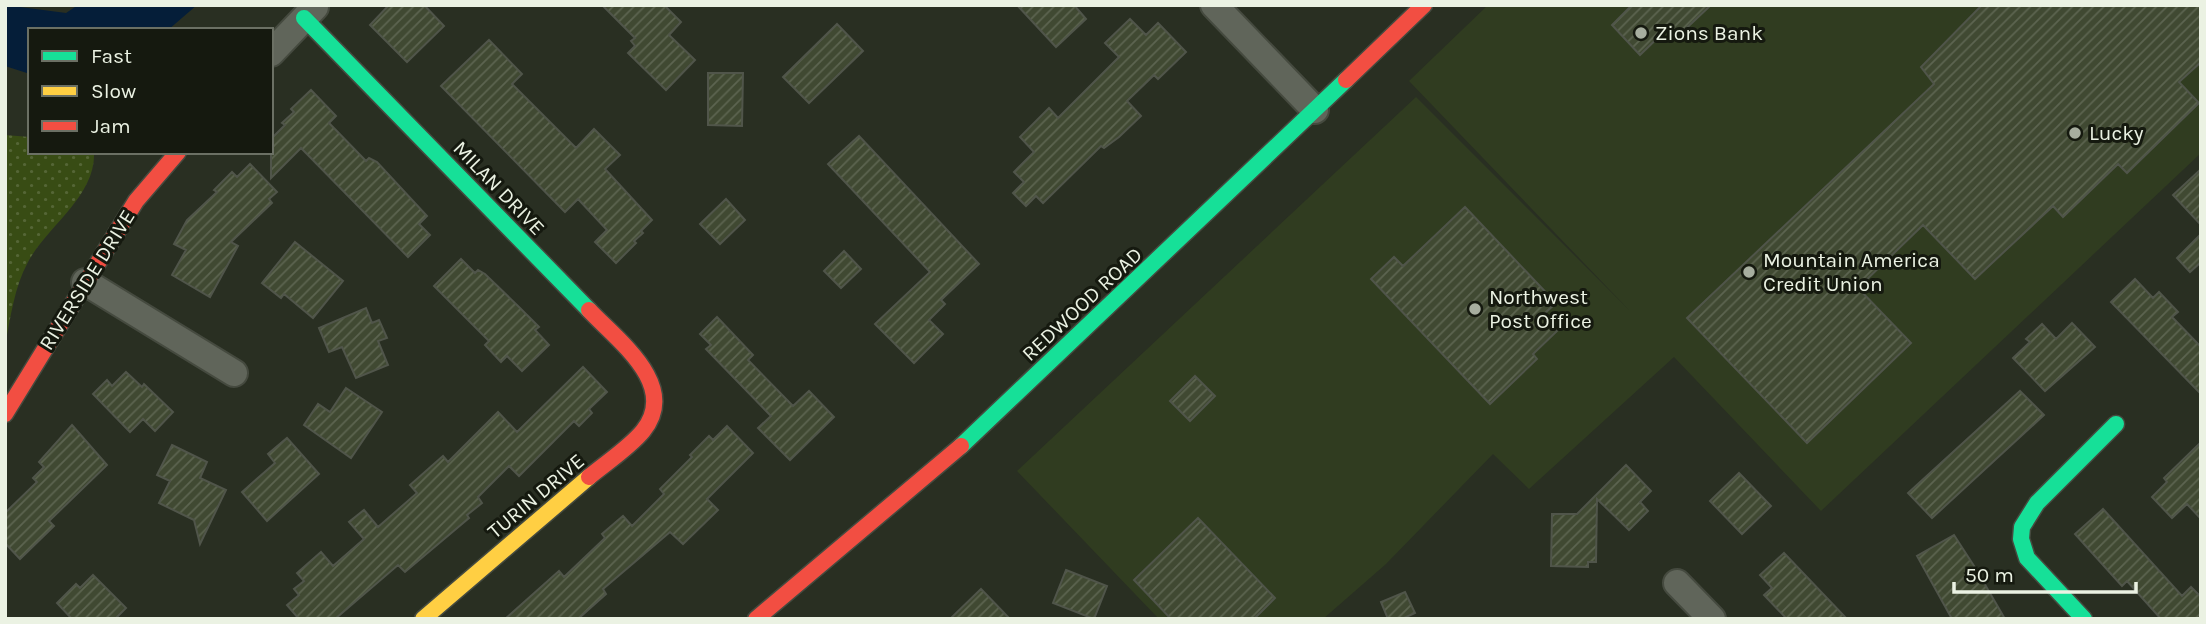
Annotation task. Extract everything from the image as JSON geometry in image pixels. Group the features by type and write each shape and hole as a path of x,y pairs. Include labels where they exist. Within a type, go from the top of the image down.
{"street":[{"path":"1214,5 1315,110"},
{"name":"REDWOOD ROAD","path":"755,619 942,463 1424,5"},
{"path":"273,51 310,11"},
{"name":"MILAN DRIVE","path":"310,11 639,362 652,381 654,393"},
{"name":"RIVERSIDE DRIVE","path":"5,414 136,201 176,154"},
{"path":"85,282 234,373"},
{"name":"TURIN DRIVE","path":"424,619 642,432 653,414 654,393"},
{"path":"2084,619 2033,567 2022,549 2022,527 2037,503 2116,424"},
{"path":"1677,583 1712,619"}],"shaded area":[{"path":"1488,5 2201,5 2201,153 1821,511 1674,357 1529,489 1493,454 1386,564 1323,619 1159,619 1017,471 1416,97 1630,311 1409,81"}],"green space":[{"path":"5,135 28,137 28,154 94,154 93,168 87,183 69,210 37,248 23,272 5,345"}],"water":[{"path":"5,5 66,13 78,5 197,5 170,28 28,28 28,73 5,66"}],"building":[{"path":"389,5 424,5 444,26 407,62 370,25"},
{"path":"602,5 664,5 681,22 669,35 695,60 666,90 628,53 635,46 631,41 635,38"},
{"path":"1017,5 1074,5 1086,19 1056,47"},
{"name":"Zions Bank","path":"1632,5 1711,5 1677,37 1668,28 1640,55 1612,25"},
{"path":"1982,5 2201,5 2201,62 2179,82 2199,103 2127,173 2118,164 2063,217 2053,206 1975,279 1923,225 1858,288 1911,343 1807,443 1687,318 1934,84 1921,67"},
{"path":"1130,19 1146,35 1158,23 1186,52 1158,79 1154,75 1127,101 1141,116 1119,137 1104,148 1101,146 1043,203 1036,196 1026,206 1013,193 1024,182 1014,172 1034,152 1020,137 1049,108 1058,118 1119,57 1105,43"},
{"path":"837,24 863,51 809,103 783,77"},
{"path":"489,40 522,74 512,84 576,148 594,129 620,155 605,169 652,220 634,241 636,243 616,263 595,242 607,230 578,199 565,212 441,86"},
{"path":"708,73 743,73 742,126 708,125"},
{"path":"311,90 336,116 329,123 366,161 369,158 377,162 427,216 419,224 430,235 408,257 301,148 271,178 273,137 285,125 282,123 294,112 291,109"},
{"path":"859,136 979,264 941,300 945,304 929,320 943,334 914,363 875,324 930,272 828,164"},
{"path":"250,164 277,192 269,199 272,203 231,242 238,246 210,297 172,275 186,250 174,244 187,220 217,192 214,190 232,172 237,177"},
{"path":"2201,169 2201,225 2173,195"},
{"path":"726,199 745,220 720,244 700,224"},
{"name":"Northwest Post Office","path":"1465,207 1556,303 1542,316 1557,331 1533,354 1537,359 1490,404 1371,279 1394,257 1403,266"},
{"path":"2201,234 2201,262 2190,272 2177,258"},
{"path":"295,242 343,281 313,318 284,294 281,298 262,283"},
{"path":"844,251 861,269 841,288 824,271"},
{"path":"461,259 475,273 478,270 485,274 519,307 539,327 535,330 549,345 522,371 507,356 501,362 485,345 489,341 434,286"},
{"path":"2135,279 2153,298 2159,292 2178,312 2172,317 2201,347 2201,394 2111,302"},
{"path":"366,308 372,323 379,320 387,338 378,341 388,365 356,378 342,347 329,352 319,328"},
{"path":"717,317 753,355 748,360 793,406 809,391 834,417 790,460 758,428 771,416 706,349 711,345 700,334"},
{"path":"2072,323 2095,347 2045,391 2013,358 2030,342 2026,339 2042,324 2056,339"},
{"path":"583,367 607,392 589,409 592,413 579,426 574,421 519,476 509,466 478,497 482,503 467,515 469,518 405,572 398,565 335,619 299,619 287,605 299,595 294,589 304,581 297,573 321,552 333,566 364,539 349,522 364,510 378,527 417,493 410,485 443,456 448,462 498,412 517,432"},
{"path":"126,372 142,387 144,384 173,412 155,431 143,419 130,432 93,394 107,380 112,386"},
{"path":"1195,376 1215,396 1190,421 1170,401"},
{"path":"346,388 382,412 351,458 304,425 318,404 330,412"},
{"path":"2020,391 2044,415 1932,518 1908,493"},
{"path":"72,425 107,465 49,521 54,526 20,559 5,543 5,513 37,482 33,478 44,467 39,462"},
{"path":"727,426 753,453 707,499 718,510 683,544 670,532 603,589 606,594 578,619 505,619 559,571 564,577 605,538 602,534 623,516 632,526 664,494 660,489 692,457 690,455 709,436 713,440"},
{"path":"287,438 319,474 267,521 242,492 275,463 268,454"},
{"path":"2201,442 2201,519 2187,504 2172,518 2152,497 2167,482 2164,478"},
{"path":"172,445 207,462 200,478 226,490 200,544 194,520 159,503 170,481 157,475"},
{"path":"1626,465 1651,491 1640,502 1648,511 1629,530 1597,499 1596,562 1588,562 1588,567 1551,566 1552,514 1577,514"},
{"path":"1739,473 1771,506 1742,534 1710,501"},
{"path":"2103,509 2182,596 2191,587 2201,597 2201,619 2161,619 2127,581 2122,586 2075,534"},
{"path":"1198,518 1275,598 1254,619 1171,619 1134,580"},
{"path":"1954,535 2005,619 1952,619 1917,556"},
{"path":"1784,553 1847,619 1787,619 1764,595 1772,588 1760,575"},
{"path":"1066,570 1107,586 1094,619 1053,603"},
{"path":"93,575 126,608 115,619 72,619 57,603 76,584 80,588"},
{"path":"981,589 1010,619 950,619"},
{"path":"1405,592 1415,613 1402,619 1388,619 1381,602"}],"traffic: fast":[{"path":"304,18 589,310"},
{"path":"961,446 1346,80"},
{"path":"2084,619 2027,558 2021,539 2022,527 2037,503 2116,424"}],"traffic: slow":[{"path":"423,619 589,477"}],"traffic: jam":[{"path":"1346,80 1424,5"},
{"path":"5,414 136,201 176,154"},
{"path":"589,310 640,364 650,380 654,397 652,414 643,431 589,477"},
{"path":"756,619 961,446"}],"place":[{"name":"Zions Bank","path":"1641,33"},
{"name":"Lucky","path":"2075,133"},
{"name":"Mountain America Credit Union","path":"1749,272"},
{"name":"Northwest Post Office","path":"1475,309"}]}
